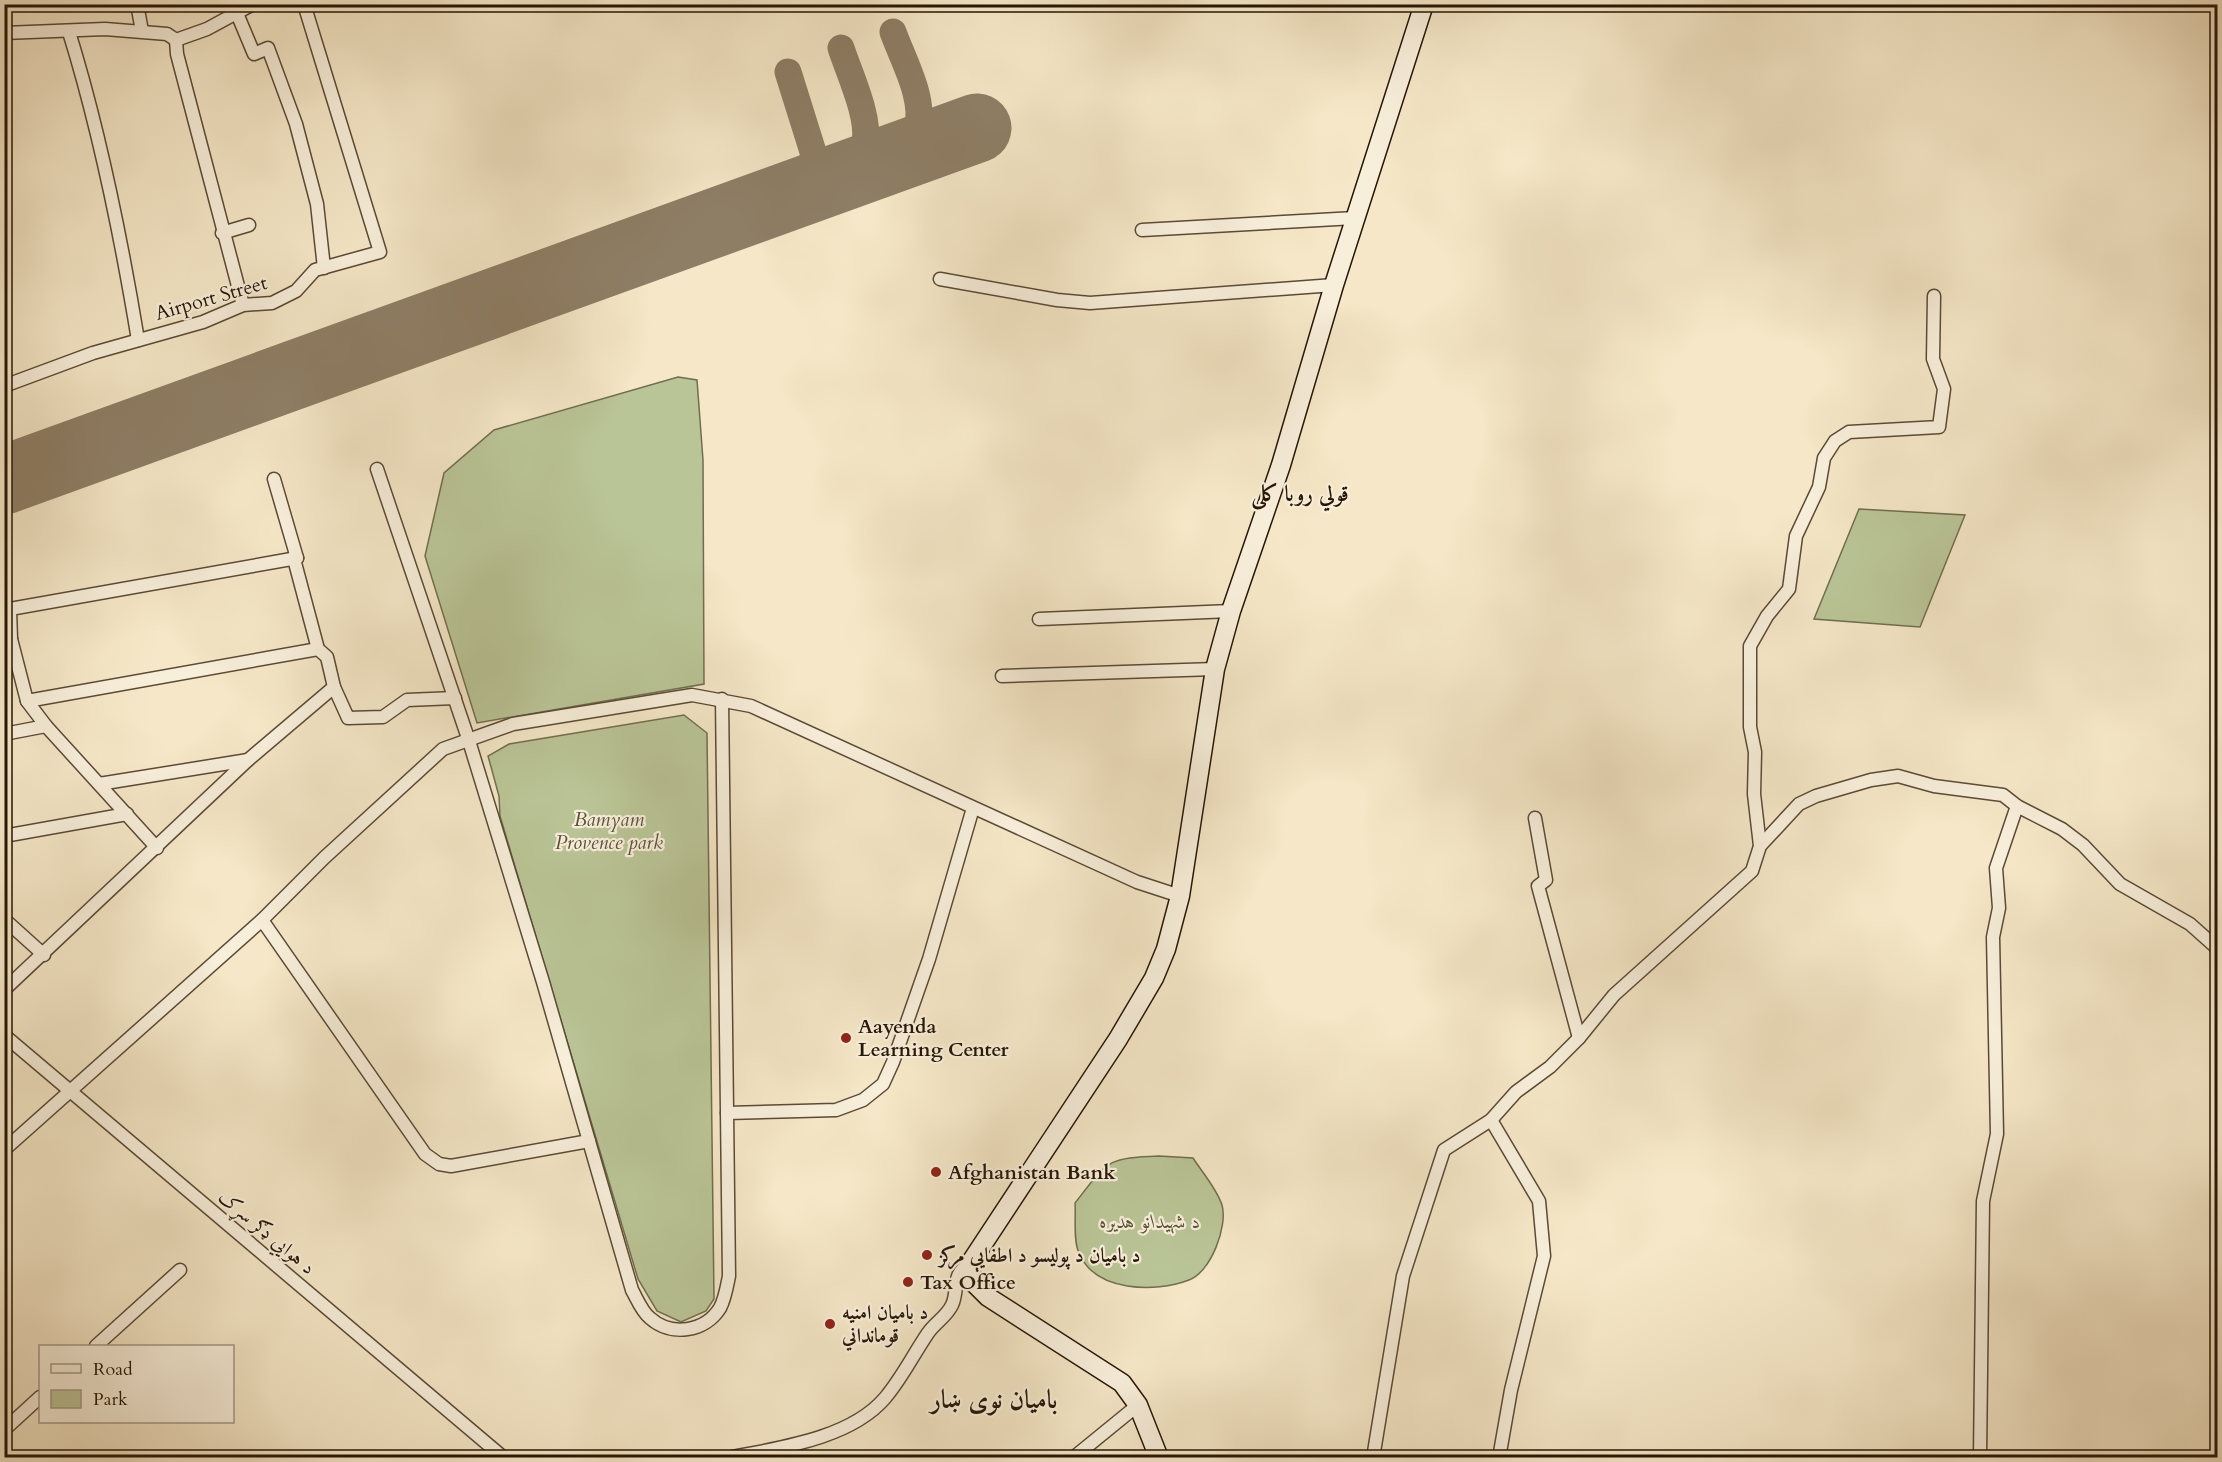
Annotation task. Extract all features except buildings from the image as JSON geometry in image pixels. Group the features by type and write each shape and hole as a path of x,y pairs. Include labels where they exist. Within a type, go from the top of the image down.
{"street":[{"path":"137,4 142,31"},
{"path":"176,40 207,28 253,4"},
{"name":"Airport Street","path":"4,386 93,353 203,322 243,305 272,303 296,291 315,270 380,252 303,4"},
{"path":"728,1458 805,1443 859,1419 883,1401 901,1378 929,1332 952,1305 957,1278 963,1268 969,1265 1118,1039 1154,978 1180,896 1215,669 1231,611 1281,465 1334,285 1424,4"},
{"path":"236,11 254,54 268,48 296,124 317,204 324,268"},
{"path":"4,33 105,29 167,34 176,40"},
{"path":"69,32 85,83 138,340"},
{"path":"176,40 177,54 222,233 243,305"},
{"path":"1142,231 1355,218"},
{"path":"222,233 249,225"},
{"path":"940,279 1057,300 1090,303 1334,285"},
{"path":"1373,1458 1403,1276 1444,1150 1491,1120 1516,1092 1550,1067 1580,1038 1614,995 1752,871 1760,846 1754,794 1755,752 1750,727 1750,646 1767,616 1789,589 1796,536 1819,487 1824,458 1835,441 1849,432 1939,427 1944,389 1933,359 1934,296"},
{"path":"377,469 469,741 632,1290 648,1318 665,1328 681,1331 709,1321 721,1307 729,1276 722,699"},
{"path":"274,479 297,558 294,559 318,649 327,657 334,687 348,718 383,717 406,700 455,698"},
{"path":"157,848 46,726 27,701 8,639 10,609 297,558"},
{"path":"1039,619 1231,611"},
{"path":"27,701 318,649"},
{"path":"1002,676 1215,669"},
{"path":"4,990 44,955 249,760 334,687"},
{"path":"4,1150 262,920 405,781 443,749 513,724 692,695 751,706 1137,882 1180,896"},
{"path":"4,734 46,726"},
{"path":"99,784 249,760"},
{"path":"1760,846 1798,804 1871,780 1898,776 1934,786 2003,795 2017,806 2062,828 2083,845 2120,884 2190,924 2217,949"},
{"path":"1980,1458 1983,1201 1997,1134 1993,937 1999,908 1996,868 2017,806"},
{"path":"727,1113 836,1110 863,1100 883,1084 929,959 973,808"},
{"path":"4,836 126,814"},
{"path":"1535,818 1546,880 1538,886 1580,1038"},
{"path":"4,919 44,955"},
{"path":"262,920 425,1154 439,1164 451,1166 589,1141"},
{"name":"د هوايي ډګر سړک","path":"4,1035 504,1458"},
{"path":"1491,1120 1539,1201 1544,1256 1512,1390 1499,1458"},
{"path":"969,1265 973,1282 988,1297 1122,1383 1138,1405 1160,1458"},
{"path":"98,1345 180,1270"},
{"path":"4,1430 39,1398"},
{"path":"1073,1458 1138,1405"}],"green space":[{"path":"678,377 697,380 703,460 704,684 477,723 425,556 444,473 494,430"},
{"path":"1859,509 1965,515 1920,627 1814,619"},
{"name":"Bamyam Provence park","path":"684,715 707,733 714,1299 706,1311 681,1322 657,1311 638,1279 500,816 499,796 488,756 509,744"},
{"name":"د شهیدانو هدیره","path":"1159,1156 1193,1158 1220,1199 1222,1224 1211,1258 1197,1275 1189,1280 1160,1287 1127,1286 1098,1276 1087,1266 1077,1248 1075,1203 1094,1178 1109,1164 1128,1158"}],"taxiway":[{"path":"893,32 916,93 919,118 913,137 893,158"},
{"path":"841,48 862,108 866,132 862,152 842,177"},
{"path":"788,72 814,155 806,179 790,196"}],"runway":[{"path":"4,480 977,128"}],"place":[{"name":"Aayenda Learning Center","path":"846,1038"},
{"name":"Afghanistan Bank","path":"936,1172"},
{"name":"د بامیان د پولیسو د اطفايې مرکز","path":"927,1255"},
{"name":"Tax Office","path":"908,1282"},
{"name":"د بامیان امنیه قومانداني","path":"830,1324"}],"district":[{"name":"قولي روبا کلی","path":"1300,494"},
{"name":"باميان نوی ښار","path":"994,1399"}]}
